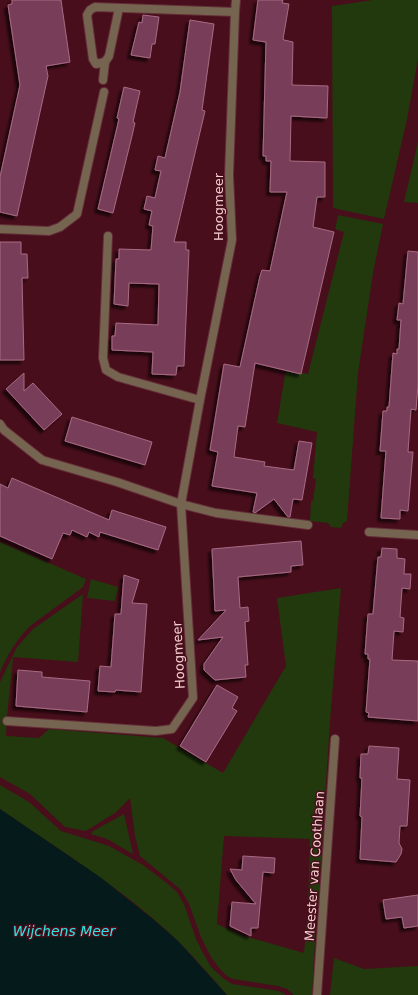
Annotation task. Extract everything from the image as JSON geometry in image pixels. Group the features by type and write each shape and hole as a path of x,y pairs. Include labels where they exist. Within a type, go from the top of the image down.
{"street":[{"name":"Hoogmeer","path":"7,721 156,731 172,729 193,698 182,504 200,400 232,240 229,175 234,12 236,0"},
{"path":"106,62 96,64 94,59 87,14 95,7 234,12"},
{"path":"103,80 119,8"},
{"path":"0,229 49,231 60,227 77,214 104,92"},
{"path":"108,236 103,358 106,370 118,377 200,400"},
{"path":"0,424 4,430 42,460 117,482 182,504 216,513 308,525"},
{"path":"368,532 418,535"},
{"name":"Meester van Coothlaan","path":"317,995 335,739"}],"green space":[{"path":"373,0 418,0 418,59 407,119 384,219 333,208 332,6"},
{"path":"418,142 418,203 404,202"},
{"path":"338,215 383,224 373,273 358,373 347,521 343,523 341,528 331,527 328,523 310,521 311,501 313,501 316,479 313,478 317,432 277,423 286,369 308,374 344,232 335,229"},
{"path":"0,542 86,579 83,587 25,631 6,659 0,672"},
{"path":"91,579 118,587 115,601 87,598"},
{"path":"341,588 330,721 318,906 308,909 310,839 224,836 217,924 244,936 304,953 307,920 316,924 312,995 294,995 287,989 278,986 233,979 227,976 220,969 211,957 201,937 189,904 181,890 140,856 135,836 130,798 115,813 86,831 65,827 30,794 0,777 0,682 17,647 33,629 83,594 78,662 13,657 6,736 39,738 49,729 163,738 223,773 286,666 277,598"},
{"path":"0,785 29,802 61,831 109,846 143,865 168,884 177,892 184,904 196,939 211,967 224,979 232,984 279,991 286,995 227,995 197,961 158,922 92,872 0,809"},
{"path":"124,814 133,854 107,839 91,834 93,831"},
{"path":"334,958 364,969 418,966 418,995 330,995"}],"water":[{"name":"Wijchens Meer","path":"0,809 100,877 154,920 178,941 227,995 0,995"}],"building":[{"path":"12,0 61,0 70,62 46,66 48,76 17,216 0,212 0,177 20,85 8,5 12,4"},
{"path":"258,0 283,0 282,3 289,4 283,39 293,42 292,85 328,86 327,118 291,116 290,161 325,162 325,197 317,197 313,227 334,232 301,374 255,363 245,427 238,426 234,457 265,462 264,466 294,470 299,441 312,443 302,500 293,499 290,517 288,517 274,499 255,513 253,512 257,493 212,486 218,452 210,450 224,364 240,367 260,276 262,270 270,271 287,192 270,192 271,161 266,161 266,156 263,156 266,42 253,40"},
{"path":"143,15 159,17 155,44 152,44 150,58 131,55 139,22 142,23"},
{"path":"190,20 214,24 202,110 205,111 174,242 186,242 186,250 189,250 184,366 177,366 176,375 152,374 153,352 112,350 112,336 115,336 116,323 158,325 159,284 129,283 128,306 114,304 116,259 119,259 119,249 151,250 153,226 149,225 152,211 144,209 147,196 155,198 161,171 155,170 158,156 165,158 180,92"},
{"path":"124,87 140,91 133,122 135,123 113,213 98,209 119,119 117,118"},
{"path":"0,242 21,242 21,254 27,254 28,278 22,278 24,360 0,360"},
{"path":"408,251 418,252 418,385 416,410 411,409 408,452 413,452 408,511 400,510 400,519 381,518 386,451 380,451 383,411 387,411 387,407 389,407 393,353 397,354 397,349 399,349 401,320 397,320 399,303 403,304"},
{"path":"24,373 24,391 33,383 62,414 44,430 6,389"},
{"path":"72,417 152,442 145,465 65,441"},
{"path":"12,478 109,520 112,510 166,527 158,550 100,532 99,537 89,532 87,537 72,530 70,535 63,533 52,559 0,536 0,484 8,488"},
{"path":"301,541 303,565 291,566 291,572 238,577 240,608 248,607 249,621 245,622 248,665 245,665 246,677 215,680 204,670 204,664 223,637 198,640 226,610 215,611 212,549"},
{"path":"382,548 397,549 397,558 405,559 404,574 411,574 410,589 402,588 400,617 404,618 403,632 394,631 392,660 418,661 418,721 368,717 369,713 366,712 370,659 368,659 368,654 365,654 368,614 373,614 378,557 381,557"},
{"path":"124,575 139,580 132,603 147,604 141,692 116,690 115,692 98,691 100,666 111,667 115,614 121,614"},
{"path":"18,670 42,672 42,677 90,681 87,712 16,706"},
{"path":"217,685 238,697 232,708 237,711 206,762 180,746"},
{"path":"369,746 399,748 397,779 410,780 407,826 400,826 399,843 402,849 396,862 360,859 362,817 360,816 362,778 360,778 361,754 368,754"},
{"path":"243,856 275,858 274,873 263,872 258,928 251,928 251,936 230,926 232,902 256,904 236,880 230,869 242,870"},
{"path":"418,895 418,926 404,928 402,917 386,919 383,900"}]}
